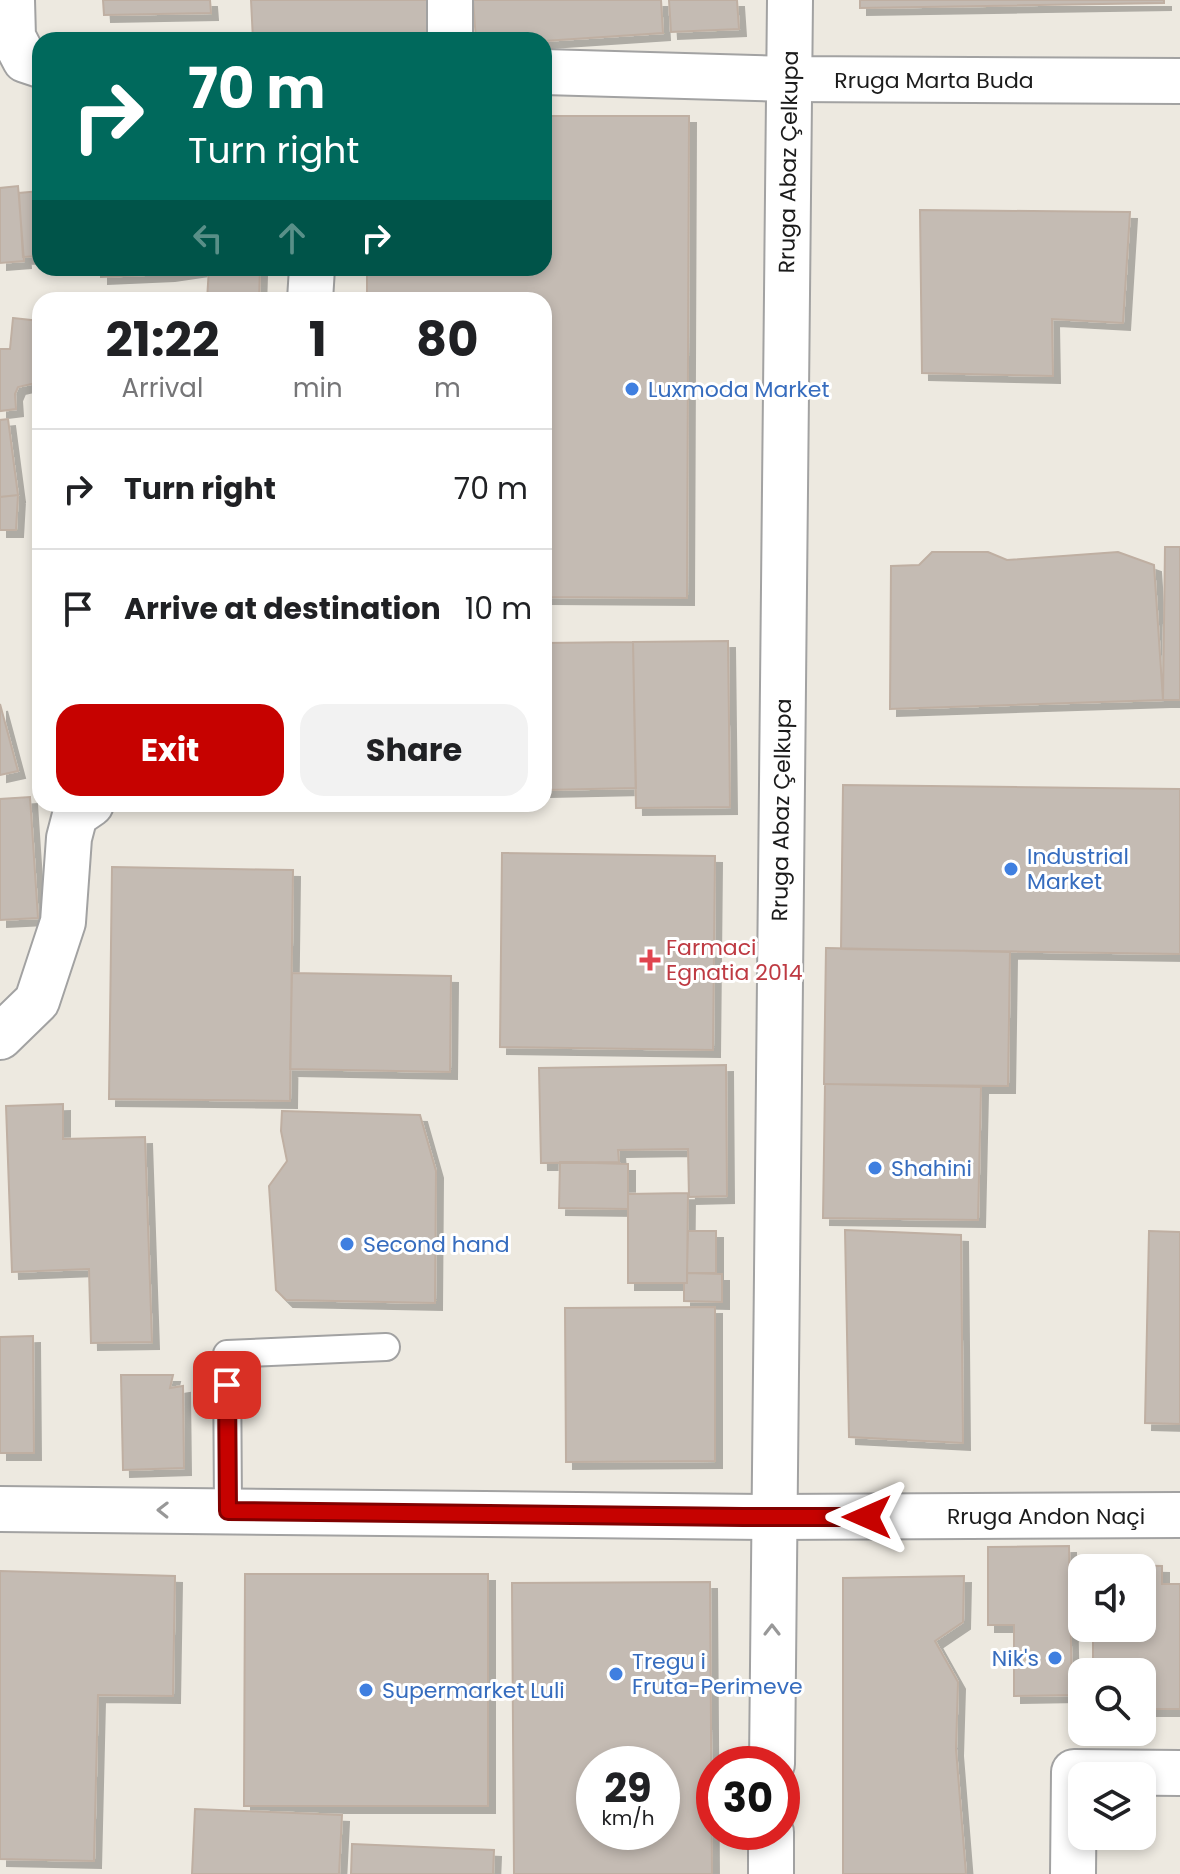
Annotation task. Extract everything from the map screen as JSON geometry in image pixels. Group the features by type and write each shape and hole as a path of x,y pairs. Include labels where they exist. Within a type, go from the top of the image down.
{"street":[{"path":"12,0 13,37 32,61"},
{"path":"450,0 450,32"},
{"name":"Rruga Abaz Çelkupa","path":"772,1746 790,0"},
{"name":"Rruga Marta Buda","path":"552,72 789,79 1180,81"},
{"path":"0,1037 37,1001 63,922 69,838 75,815 79,812"},
{"name":"Rruga Andon Naçi","path":"0,1509 773,1517 1180,1515"},
{"path":"1073,1874 1074,1772 1180,1773"},
{"path":"771,1850 771,1874"}],"lane":[{"path":"228,1511 227,1354 386,1347"}],"building":[{"path":"103,0 210,0 211,13 104,15"},
{"path":"251,0 432,0 434,32 253,32"},
{"path":"473,0 661,0 663,33 552,40 552,32 475,32"},
{"path":"669,0 737,0 739,29 671,32"},
{"path":"860,0 1164,0 1164,3 860,8"},
{"path":"552,116 689,116 687,598 552,597 552,292 367,292 367,276 552,276"},
{"path":"18,186 24,261 0,263 0,188"},
{"path":"32,192 32,256 23,257 19,193"},
{"path":"920,210 1130,212 1123,323 1052,319 1053,376 922,373"},
{"path":"208,276 260,276 259,292 208,292"},
{"path":"13,318 32,320 32,384 18,387 16,409 0,411 0,349 10,349"},
{"path":"8,419 18,495 0,497 0,420"},
{"path":"18,495 16,530 0,530 0,497"},
{"path":"1165,547 1180,547 1180,700 1163,700"},
{"path":"932,552 988,552 1007,560 1118,552 1154,565 1163,700 890,709 891,566 919,565"},
{"path":"728,641 730,807 636,808 633,642"},
{"path":"633,642 636,788 552,790 552,643"},
{"path":"0,704 18,771 0,775"},
{"name":"Industrial Market","path":"843,785 1180,789 1180,954 841,949"},
{"path":"30,797 38,918 0,920 0,799"},
{"path":"502,853 715,856 713,1050 500,1047"},
{"path":"112,867 293,870 290,1101 109,1099"},
{"path":"826,948 1010,952 1008,1086 824,1084"},
{"path":"292,973 451,976 450,1072 290,1069"},
{"path":"726,1065 727,1196 689,1197 688,1149 618,1150 619,1162 541,1163 539,1068"},
{"path":"825,1084 981,1087 978,1220 823,1218"},
{"path":"63,1104 63,1139 145,1137 152,1342 91,1343 89,1269 12,1272 6,1106"},
{"path":"282,1111 420,1115 436,1171 435,1303 286,1300 276,1290 269,1186 287,1161 281,1131"},
{"path":"560,1162 628,1164 628,1209 559,1208"},
{"path":"688,1193 687,1283 628,1283 628,1194"},
{"path":"845,1230 961,1235 963,1443 849,1437"},
{"path":"688,1231 716,1231 716,1273 687,1273"},
{"path":"1149,1231 1180,1232 1180,1424 1145,1423"},
{"path":"687,1273 722,1274 722,1302 684,1301"},
{"path":"715,1307 715,1461 566,1462 565,1308"},
{"path":"33,1336 34,1453 0,1453 0,1337"},
{"path":"121,1375 173,1375 170,1388 183,1386 184,1468 123,1470"},
{"path":"1069,1546 1068,1642 1071,1642 1071,1658 1068,1658 1068,1695 1014,1696 1014,1625 988,1625 988,1547"},
{"path":"1156,1566 1162,1566 1162,1584 1180,1584 1180,1709 1156,1709 1156,1658 1093,1658 1093,1642 1156,1642"},
{"path":"0,1571 175,1576 173,1696 98,1695 94,1861 0,1859"},
{"name":"Supermarket Luli","path":"245,1574 488,1574 488,1806 244,1806"},
{"path":"964,1576 963,1622 935,1641 958,1682 956,1749 966,1874 843,1874 843,1578"},
{"name":"Tregu i Fruta-Perimeve","path":"710,1582 711,1746 696,1746 696,1850 712,1850 712,1874 514,1874 512,1583"},
{"path":"195,1809 342,1815 339,1874 192,1874"},
{"path":"352,1844 494,1850 493,1874 351,1874"}],"place":[{"name":"Luxmoda Market","path":"632,389"},
{"name":"Industrial Market","path":"1011,869"},
{"name":"Farmaci Egnatia 2014","path":"650,960"},
{"name":"Shahini","path":"875,1168"},
{"name":"Second hand","path":"347,1244"},
{"name":"Nik's","path":"1055,1658"},
{"name":"Tregu i Fruta-Perimeve","path":"616,1674"},
{"name":"Supermarket Luli","path":"366,1690"}],"route":[{"path":"227,1385 228,1511 867,1517"}]}
